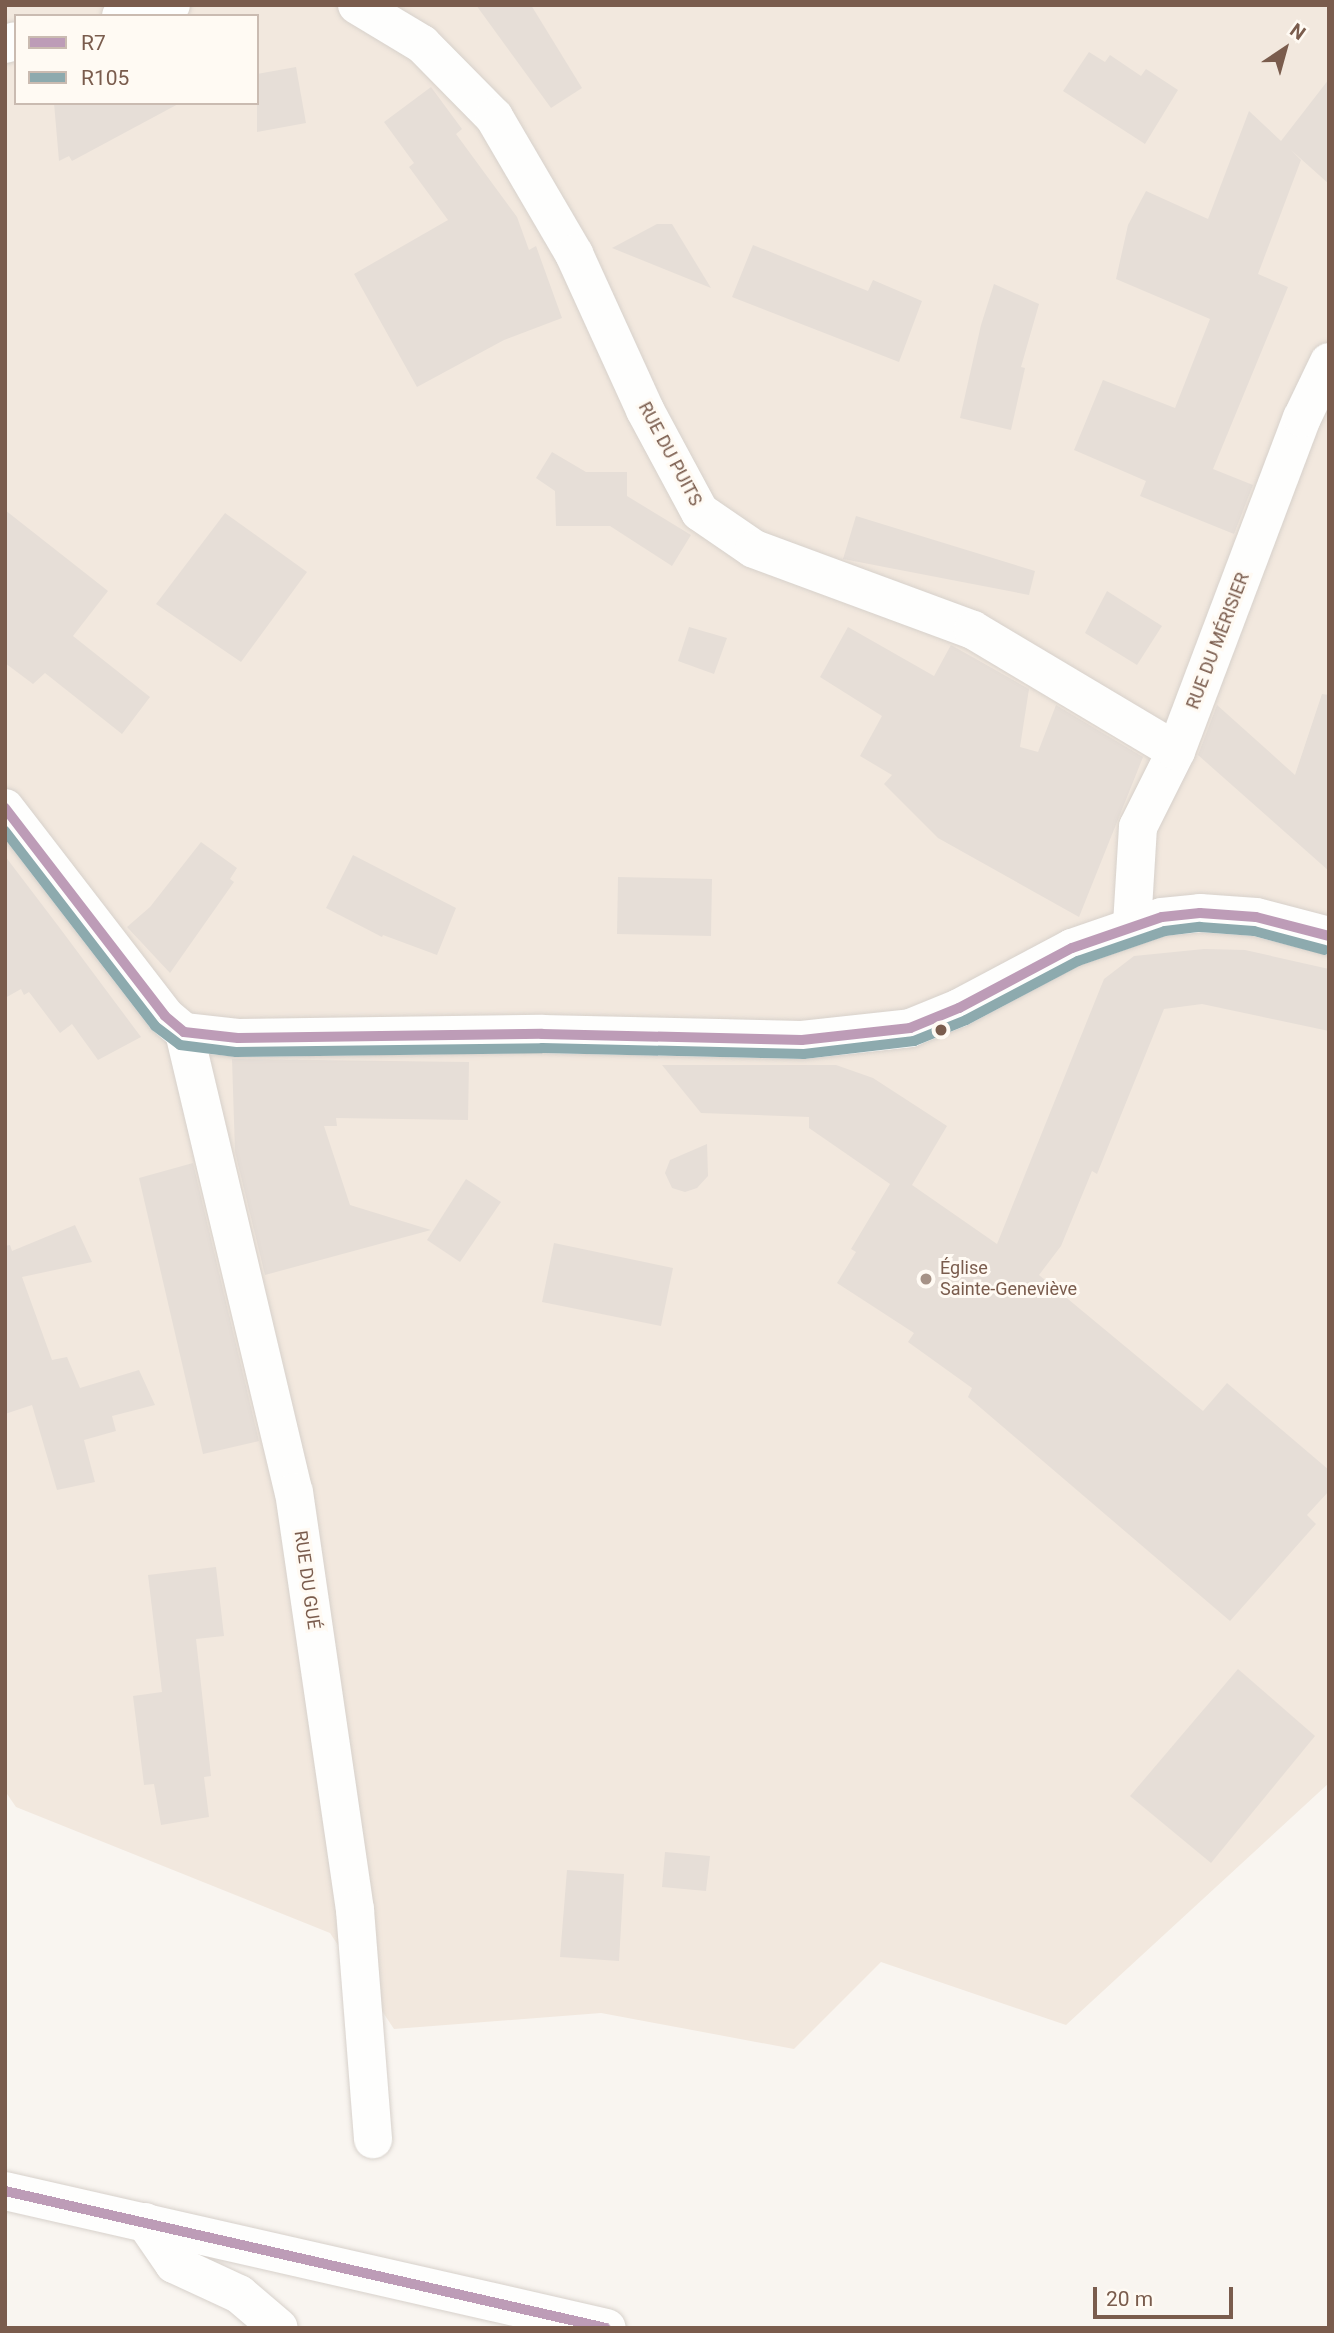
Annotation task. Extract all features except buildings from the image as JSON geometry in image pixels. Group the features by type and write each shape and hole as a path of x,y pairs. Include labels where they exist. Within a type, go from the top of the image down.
{"street":[{"path":"130,14 171,5"},
{"name":"RUE DU PUITS","path":"357,5 422,44 494,117 574,254 645,410 700,512 754,549 973,630 1176,751"},
{"name":"RUE DU MÉRISIER","path":"1132,925 1138,827 1176,751 1303,418 1329,362"},
{"path":"5,808 165,1016 184,1032 238,1038 542,1034 802,1040 910,1028 959,1008 1072,948 1132,925 1162,917 1200,913 1256,917 1329,936"},
{"name":"RUE DU GUÉ","path":"184,1032 294,1492 355,1910 373,2139"},
{"path":"5,2191 607,2328"},
{"path":"145,2222 174,2263 239,2294 279,2328"}],"shaded area":[{"path":"5,5 1329,5 1329,1783 1066,2025 881,1962 794,2049 601,2013 394,2029 330,1933 16,1807 5,1791"}],"transit line":[{"name":"R7","path":"5,808 165,1016 184,1032 238,1038 542,1034 802,1040 910,1028 959,1008 1072,948 1162,917 1200,913 1256,917 1329,936"},
{"name":"R105","path":"5,831 155,1026 180,1045 236,1052 542,1048 804,1054 914,1041 966,1020 1078,961 1165,931 1200,927 1254,931 1325,950"},
{"name":"R7","path":"5,2191 606,2328"}],"place":[{"name":"Église Sainte-Geneviève","path":"926,1279"}]}
